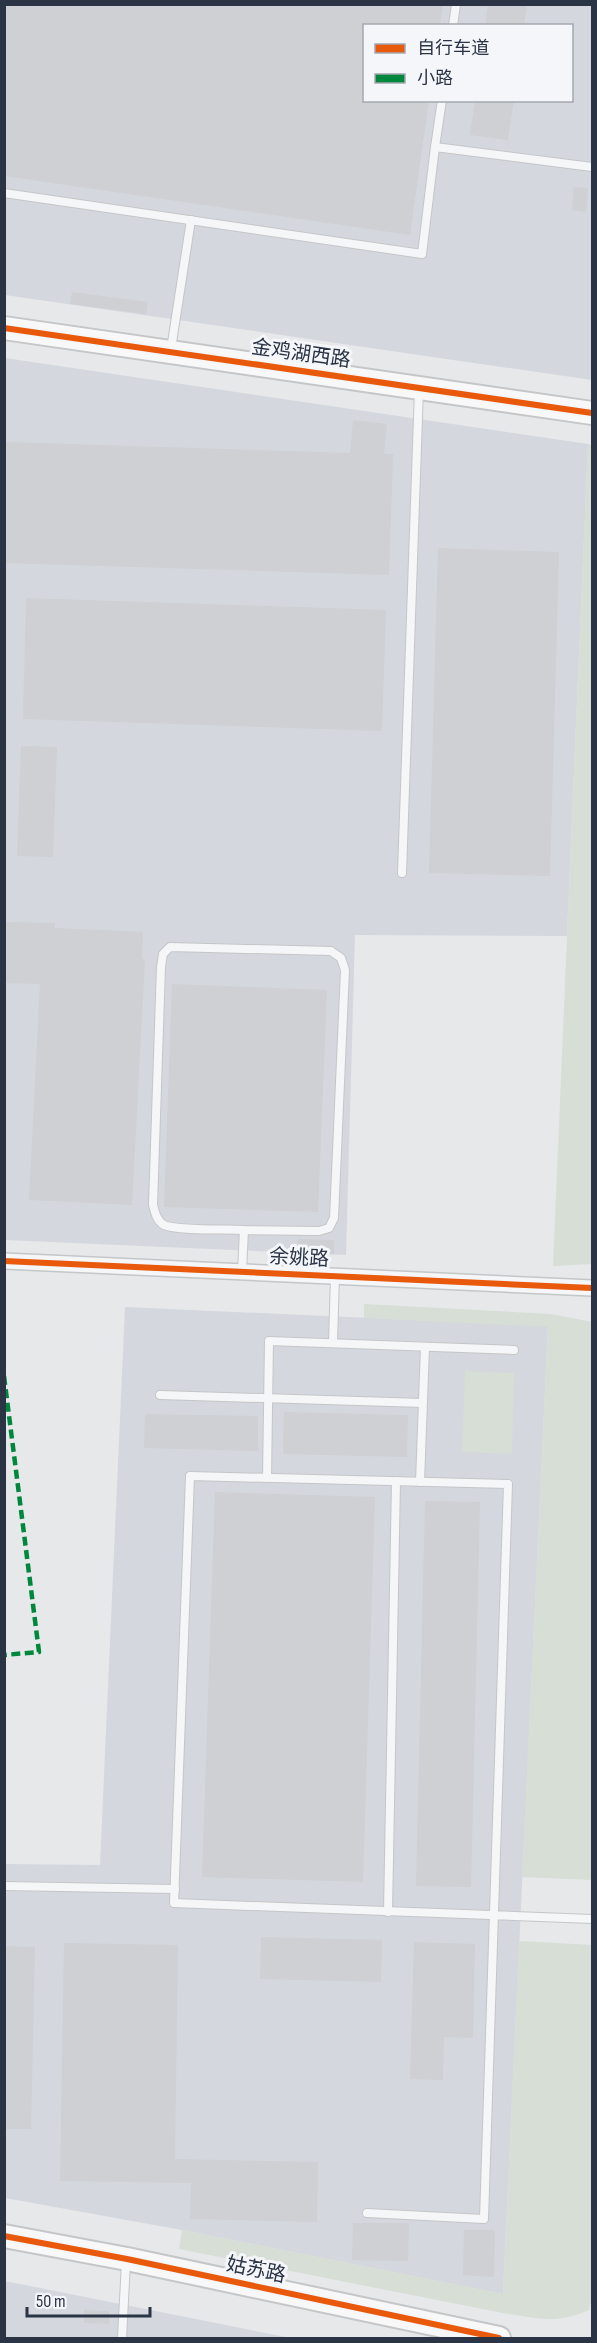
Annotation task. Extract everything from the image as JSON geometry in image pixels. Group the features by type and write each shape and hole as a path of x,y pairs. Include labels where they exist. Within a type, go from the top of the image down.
{"street":[{"name":"金鸡湖西路","path":"4,328 592,412"},
{"name":"余姚路","path":"4,1261 592,1288"},
{"name":"姑苏路","path":"4,2236 127,2259 500,2338"}],"lane":[{"path":"453,24 456,4"},
{"path":"4,193 422,254 442,102"},
{"path":"435,147 592,167"},
{"path":"170,352 191,220"},
{"path":"402,873 419,388"},
{"path":"170,947 331,951 342,958 345,970 334,1218 329,1228 319,1231 244,1230 177,1227 164,1225 156,1217 153,1205 161,967 163,954 170,947"},
{"path":"242,1272 244,1230"},
{"path":"333,1343 334,1276"},
{"path":"267,1478 269,1341 514,1350"},
{"path":"420,1482 425,1347"},
{"path":"160,1395 423,1403"},
{"path":"367,2213 484,2219 494,1916 508,1484 190,1476 174,1903 388,1912 494,1916 592,1919"},
{"path":"388,1912 396,1481"},
{"path":"4,1886 175,1888"},
{"path":"122,2338 127,2259"}],"shaded area":[{"path":"5,5 592,5 592,380 5,295"},
{"path":"5,358 588,444 567,936 355,935 346,1255 5,1240"},
{"path":"588,444 592,445 592,1264 553,1266"},
{"path":"364,1304 551,1314 592,1322 592,1880 522,1877 548,1327 364,1318"},
{"path":"125,1307 548,1326 503,2294 182,2230 5,2198 4,1864 100,1865"},
{"path":"465,1371 514,1373 512,1454 462,1452"},
{"path":"519,1941 592,1945 592,2298 589,2310 566,2318 526,2317 179,2249 182,2230 503,2294"},
{"path":"5,2281 291,2338 5,2338"}],"building":[{"path":"4,4 443,4 440,24 363,24 363,102 429,102 410,235 4,176"},
{"path":"488,4 527,4 524,24 485,24"},
{"path":"475,102 514,102 508,140 470,135"},
{"path":"574,187 588,188 586,212 572,210"},
{"path":"72,292 148,302 146,314 70,304"},
{"path":"353,420 387,424 384,454 393,454 389,575 4,563 6,442 350,453"},
{"path":"438,548 559,552 550,876 429,873"},
{"path":"26,598 386,610 382,731 23,719"},
{"path":"21,746 57,747 53,857 17,856"},
{"path":"4,922 55,923 55,928 143,932 142,959 145,959 132,1205 29,1200 40,984 4,983"},
{"path":"172,984 327,990 318,1212 164,1207"},
{"path":"298,1239 334,1240 334,1254 297,1252"},
{"path":"284,1412 408,1415 407,1457 283,1454"},
{"path":"145,1414 258,1416 258,1451 144,1448"},
{"path":"215,1492 375,1497 363,1882 202,1877"},
{"path":"425,1501 480,1502 471,1887 416,1886"},
{"path":"261,1937 382,1940 381,1982 260,1979"},
{"path":"414,1942 475,1944 473,2038 444,2037 443,2080 410,2079"},
{"path":"64,1943 178,1945 175,2159 318,2162 317,2222 190,2219 191,2183 60,2181"},
{"path":"4,1946 35,1947 31,2129 4,2129"},
{"path":"353,2223 409,2223 408,2261 352,2260"},
{"path":"464,2230 495,2230 494,2277 463,2275"},
{"path":"84,2310 109,2311 109,2324 84,2323"}],"marked path":[{"path":"4,1376 39,1652 4,1655"}],"cycle path":[{"path":"4,328 592,413"},
{"path":"4,1261 592,1288"},
{"path":"4,2236 127,2259 499,2338"}]}
